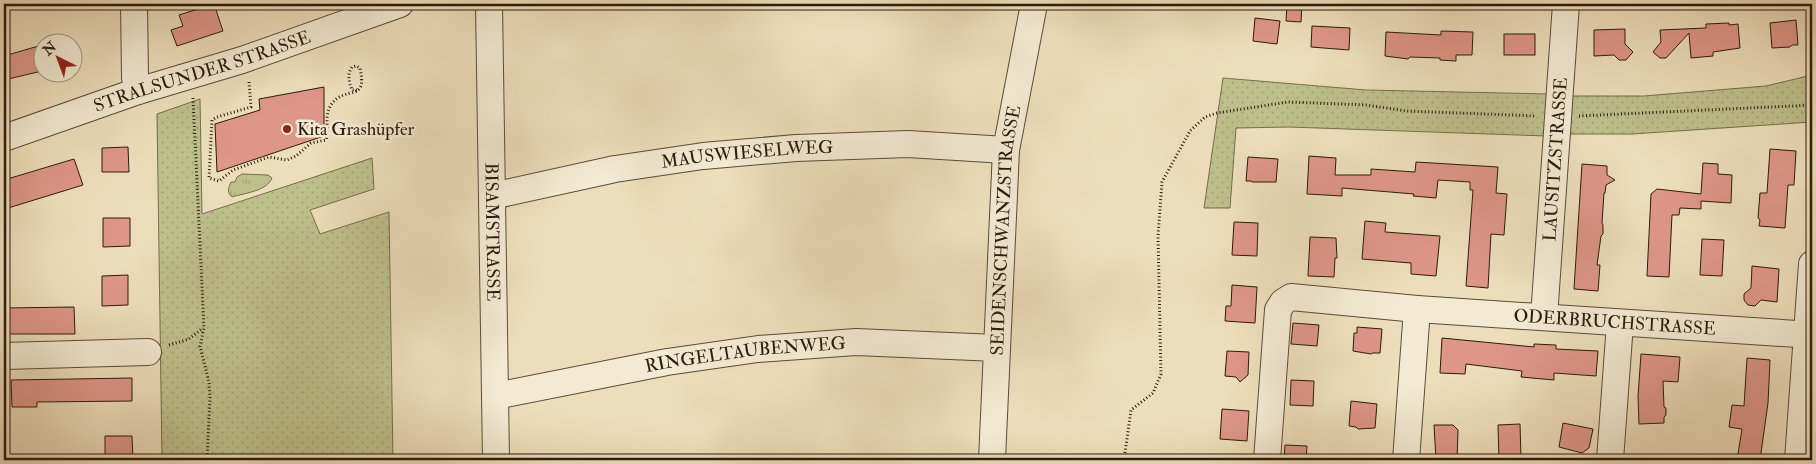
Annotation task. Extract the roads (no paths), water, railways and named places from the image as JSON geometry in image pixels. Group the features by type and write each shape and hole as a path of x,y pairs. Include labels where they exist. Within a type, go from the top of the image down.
{"street":[{"path":"134,4 135,78 138,91"},
{"name":"STRALSUNDER STRASSE","path":"4,138 138,91 318,33 400,4"},
{"name":"BISAMSTRASSE","path":"489,4 496,460"},
{"name":"SEIDENSCHWANZSTRASSE","path":"992,460 1006,150 1034,4"},
{"name":"LAUSITZSTRASSE","path":"1544,317 1566,4"},
{"name":"MAUSWIESELWEG","path":"492,196 615,169 703,156 796,148 908,144 1006,150"},
{"path":"1798,460 1810,334 1812,264"},
{"name":"ODERBRUCHSTRASSE","path":"1267,460 1278,310 1283,302 1291,297 1417,309 1810,334"},
{"path":"1406,460 1417,309"},
{"path":"1610,460 1620,323"},
{"name":"RINGELTAUBENWEG","path":"495,396 667,362 758,349 856,342 997,348"},
{"path":"4,356 148,352"}],"place":[{"name":"Kita Grashüpfer","path":"287,129"}]}
